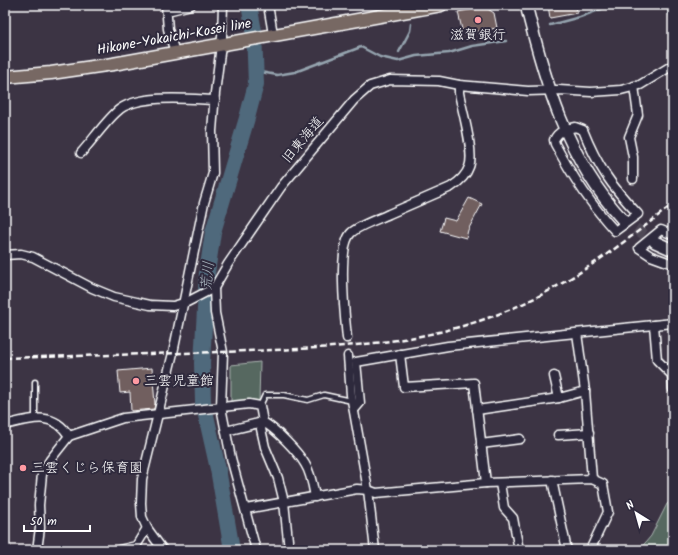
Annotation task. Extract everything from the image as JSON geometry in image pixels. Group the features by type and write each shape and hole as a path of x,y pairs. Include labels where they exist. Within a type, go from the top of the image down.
{"main road":[{"name":"Hikone-Yokaichi-Kosei line","path":"5,77 105,66 273,34 441,5"}],"street":[{"path":"174,53 168,29 166,8 191,5"},
{"path":"163,550 147,528 142,517 142,479 185,302 204,203 213,173 212,131 221,44 223,5"},
{"path":"268,5 273,34"},
{"path":"526,5 550,91 565,129 588,175 598,190 622,218"},
{"name":"旧東海道","path":"214,288 228,264 281,187 354,100 370,86 390,80 439,81 459,85 528,91 621,90 640,85 673,65"},
{"path":"347,338 343,287 344,252 346,240 351,232 372,221 451,187 461,181 470,166 470,147 459,93 459,85"},
{"path":"633,179 633,157 629,137 638,115 634,86"},
{"path":"81,153 120,109 131,104 147,100 175,98 215,100"},
{"path":"575,127 583,130 593,154 603,172 614,188 638,214 615,231 581,189 555,144 555,137 565,129 575,127"},
{"path":"673,235 661,230 640,248 651,256 673,264"},
{"path":"655,242 673,250"},
{"path":"5,255 21,254 33,257 92,288 130,301 150,305 173,306 214,288 215,313 223,352 218,408 226,431 231,458 256,550"},
{"path":"354,410 360,403 356,362 448,346 673,323"},
{"path":"654,325 657,360 672,375 673,389"},
{"path":"577,333 585,392 592,479"},
{"path":"400,354 404,387 474,383 486,483"},
{"path":"348,356 352,401 368,490 375,550"},
{"path":"554,376 559,398"},
{"path":"477,410 559,398 585,392"},
{"path":"37,550 40,528 39,504 42,474 50,460 69,436 124,418 250,404 260,406 263,422 261,430 265,447 278,478 284,502 289,550"},
{"path":"5,425 35,418 53,421 60,424 69,436"},
{"path":"226,431 263,422 271,426 305,464 310,476 315,497"},
{"path":"558,435 589,434"},
{"path":"481,444 520,439"},
{"path":"246,509 357,489 368,490 376,493 486,483 592,479 603,484 608,512 590,550"},
{"path":"552,480 567,550"},
{"path":"500,483 504,508 513,518 519,550"},
{"path":"119,550 136,546 147,528"}],"lane":[{"path":"35,382 35,418"},
{"path":"260,406 265,396 284,395 308,400 324,394 352,401"}],"green space":[{"path":"260,362 259,401 231,406 231,365"},
{"path":"673,499 673,550 639,550 651,536 667,504"}],"building":[{"path":"548,5 576,5 577,13 550,18"},
{"name":"滋賀銀行","path":"485,7 494,13 497,28 463,34 458,12"},
{"path":"469,198 482,204 468,230 466,238 440,231 444,218 456,221"},
{"name":"三雲児童館","path":"152,368 155,404 154,409 131,411 130,392 120,393 118,371"}],"waterway":[{"name":"荒川","path":"232,550 218,469 203,402 202,363 207,273 213,232 256,84 254,31 249,5"},
{"path":"550,25 580,17 612,5"},
{"path":"664,5 668,9 673,23"},
{"path":"399,52 410,31 411,24"},
{"path":"255,71 277,75 295,72 361,47 380,57 398,61 416,56 449,53 472,46 506,41"}],"tunnel":[{"path":"622,219 655,242"},
{"path":"347,338 348,356"}],"railway":[{"path":"5,358 336,347 411,338 448,330 484,319 520,305 561,284 600,259 673,204"}],"place":[{"name":"滋賀銀行","path":"478,20"},
{"name":"三雲児童館","path":"136,381"},
{"name":"三雲くじら保育園","path":"23,468"}]}
